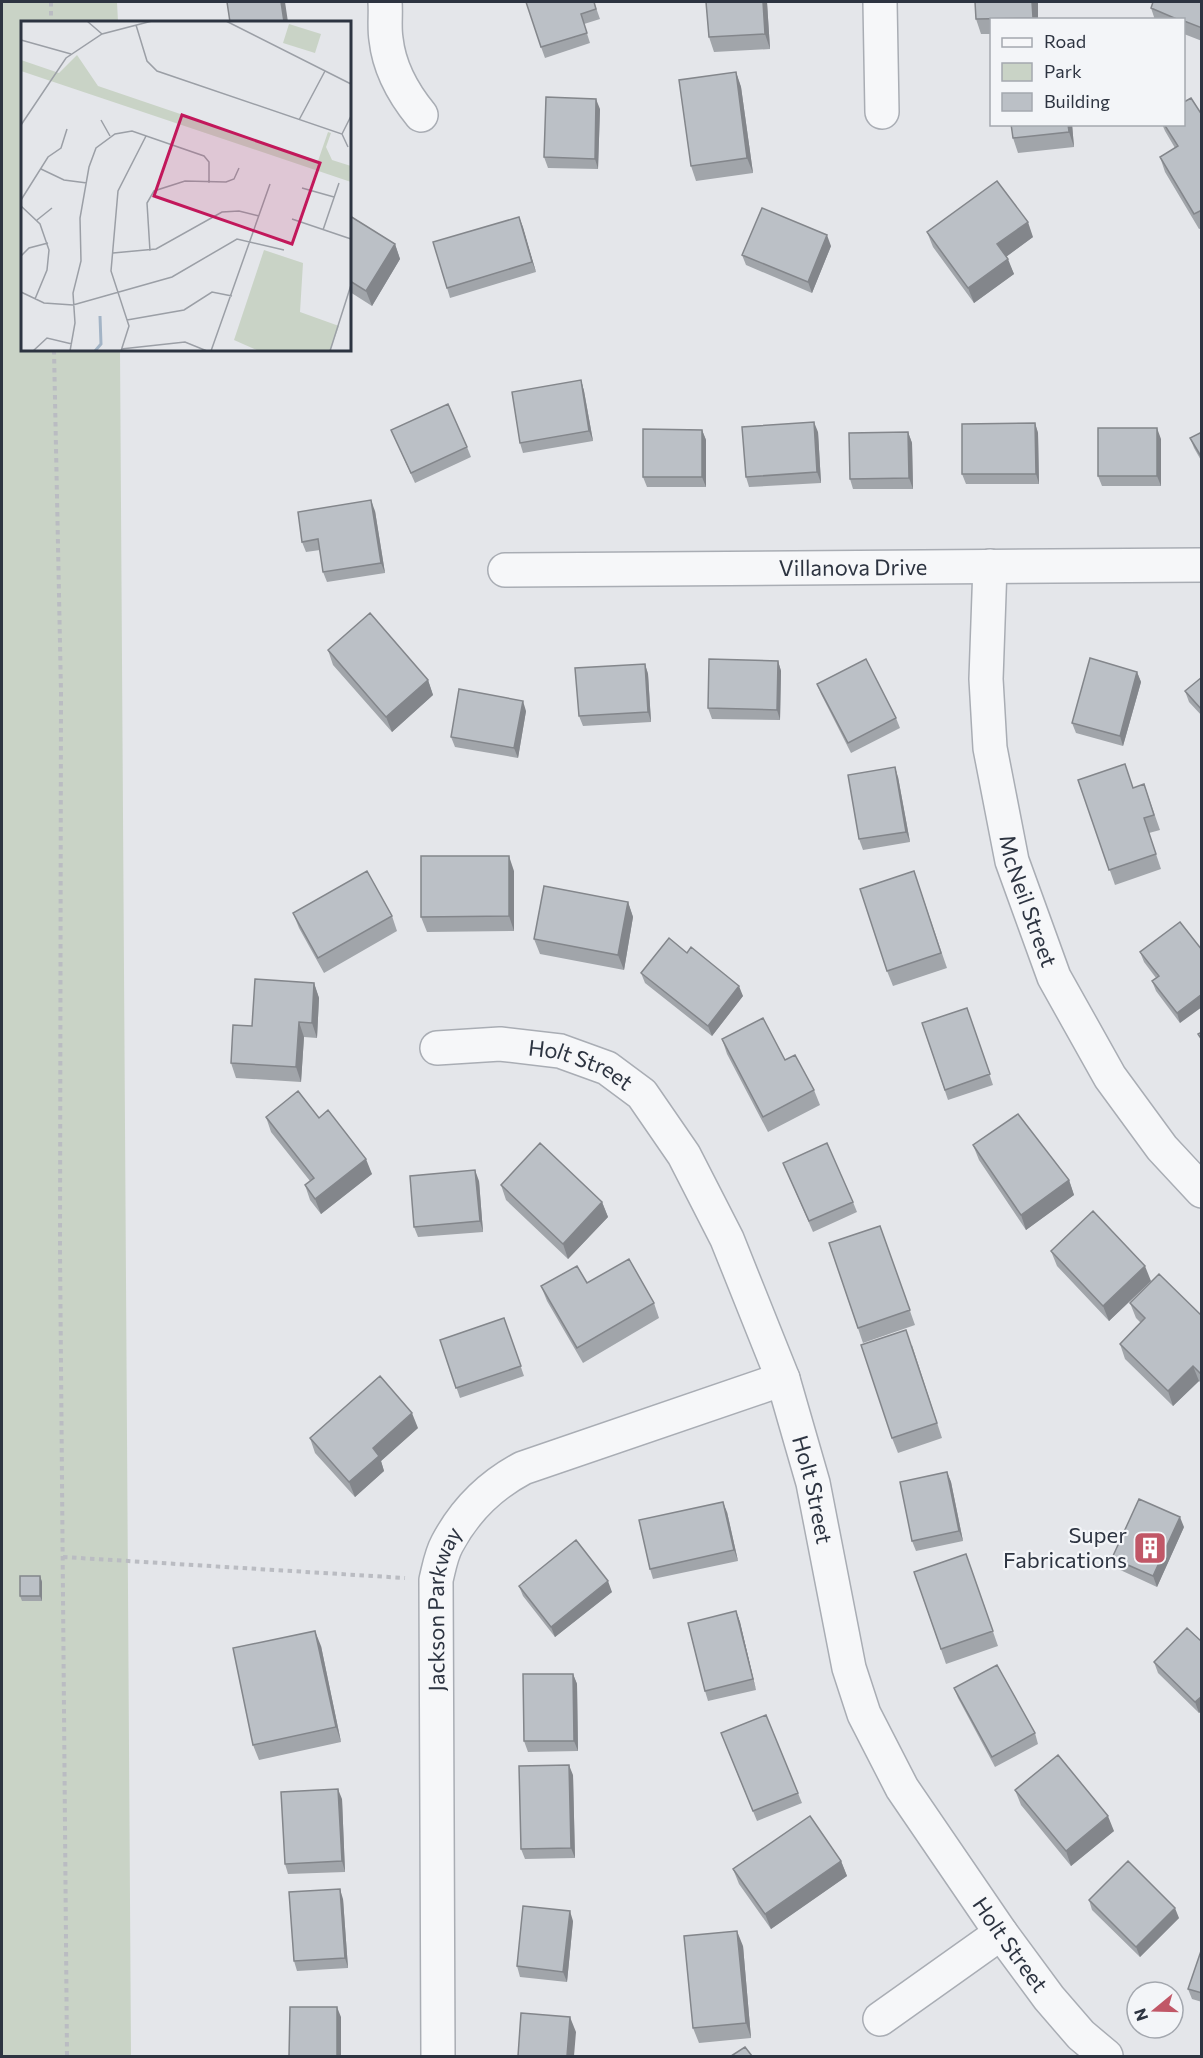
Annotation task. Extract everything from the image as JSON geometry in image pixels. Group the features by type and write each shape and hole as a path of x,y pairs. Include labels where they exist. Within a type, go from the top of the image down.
{"street":[{"path":"386,2 386,39 395,73 409,101 421,115"},
{"path":"879,2 882,112"},
{"name":"Villanova Drive","path":"505,570 1202,565"},
{"name":"McNeil Street","path":"990,566 986,679 990,748 1012,861 1054,977 1110,1077 1162,1149 1202,1191"},
{"name":"Holt Street","path":"437,1048 500,1044 560,1051 608,1068 642,1094 684,1155 727,1239 783,1379 813,1483 849,1668 864,1714 902,1788 1001,1933 1049,1998 1081,2035 1106,2056"},
{"name":"Jackson Parkway","path":"438,2056 436,1580 446,1545 469,1510 501,1479 523,1468 783,1379"},
{"path":"880,2019 1001,1933"}],"path":[{"path":"51,2 51,21"},
{"path":"54,351 61,692 60,1250 67,2056"},
{"path":"63,1557 436,1580"}],"green space":[{"path":"2,2 117,2 118,21 21,21 21,351 120,351 131,2056 2,2056"}],"building":[{"path":"227,2 281,2 284,21 230,21"},
{"path":"526,2 594,2 596,9 581,14 587,33 541,47"},
{"path":"706,2 763,2 765,34 709,37"},
{"path":"975,2 1032,2 1033,18 976,19"},
{"path":"1153,2 1202,2 1202,28 1185,21 1185,18 1174,18 1151,8"},
{"path":"736,72 747,158 691,166 679,80"},
{"path":"546,97 596,99 595,159 544,157"},
{"path":"1191,98 1202,115 1202,210 1194,214 1160,157 1178,146 1165,126 1185,126 1185,101"},
{"path":"1011,126 1068,126 1069,132 1013,138"},
{"path":"997,181 1028,222 997,244 1008,259 968,288 927,232"},
{"path":"762,208 827,235 808,282 742,255"},
{"path":"351,217 395,244 366,291 351,282"},
{"path":"519,217 532,262 447,288 433,242"},
{"path":"581,380 589,431 520,443 512,392"},
{"path":"448,404 467,447 411,473 391,430"},
{"path":"814,422 817,472 746,477 742,427"},
{"path":"1035,423 1036,474 962,474 962,424"},
{"path":"1098,428 1157,428 1157,476 1098,476"},
{"path":"643,429 702,430 702,477 643,477"},
{"path":"908,432 909,478 850,479 849,433"},
{"path":"1202,432 1202,458 1190,438"},
{"path":"371,500 381,563 323,572 318,539 302,542 298,512"},
{"path":"370,613 428,680 386,717 328,650"},
{"path":"1090,658 1137,672 1120,736 1072,723"},
{"path":"709,659 778,661 777,710 708,708"},
{"path":"866,659 896,718 848,743 817,684"},
{"path":"645,664 648,712 579,716 575,668"},
{"path":"1202,677 1202,710 1185,691"},
{"path":"459,689 523,701 514,748 451,737"},
{"path":"1125,764 1133,788 1144,784 1154,815 1144,818 1156,854 1109,870 1078,780"},
{"path":"895,767 906,832 859,839 848,775"},
{"path":"421,856 509,856 509,916 421,917"},
{"path":"367,871 392,916 318,958 293,913"},
{"path":"914,871 941,953 887,971 860,889"},
{"path":"544,886 628,902 618,955 534,939"},
{"path":"1180,922 1202,950 1202,994 1177,1013 1152,981 1159,976 1140,952"},
{"path":"669,938 687,953 691,947 739,986 708,1026 641,973"},
{"path":"255,979 314,983 312,1023 299,1022 296,1067 231,1063 233,1025 252,1026"},
{"path":"967,1008 990,1074 945,1090 922,1023"},
{"path":"763,1018 785,1060 795,1055 814,1090 763,1117 722,1039"},
{"path":"298,1091 319,1118 328,1110 366,1159 315,1199 305,1185 314,1178 266,1117"},
{"path":"1018,1114 1069,1180 1021,1215 973,1145"},
{"path":"540,1143 602,1202 563,1244 501,1185"},
{"path":"827,1143 853,1202 809,1221 783,1163"},
{"path":"475,1170 480,1221 414,1227 410,1176"},
{"path":"1093,1211 1145,1266 1103,1306 1051,1251"},
{"path":"880,1226 910,1310 858,1328 829,1243"},
{"path":"629,1259 654,1303 577,1348 541,1286 577,1266 587,1283"},
{"path":"1159,1274 1202,1316 1202,1372 1200,1373 1193,1366 1168,1391 1120,1344 1145,1318 1130,1303"},
{"path":"504,1318 521,1366 456,1388 440,1340"},
{"path":"906,1330 937,1423 892,1438 861,1345"},
{"path":"380,1376 412,1413 373,1448 379,1456 349,1482 310,1438"},
{"path":"947,1472 959,1531 912,1541 900,1482"},
{"name":"Super Fabrications","path":"1139,1499 1180,1517 1153,1576 1112,1558"},
{"path":"723,1502 734,1550 650,1569 639,1520"},
{"path":"576,1540 608,1581 551,1627 519,1586"},
{"path":"966,1554 993,1631 941,1649 914,1572"},
{"path":"20,1576 40,1576 40,1596 20,1596"},
{"path":"736,1611 753,1679 705,1691 688,1623"},
{"path":"1187,1628 1202,1642 1202,1696 1195,1702 1154,1662"},
{"path":"315,1631 336,1727 253,1745 233,1648"},
{"path":"997,1665 1035,1733 992,1757 954,1688"},
{"path":"523,1674 573,1674 574,1741 524,1741"},
{"path":"766,1715 798,1793 753,1811 721,1733"},
{"path":"1058,1755 1108,1816 1066,1851 1015,1790"},
{"path":"569,1765 571,1848 521,1849 519,1766"},
{"path":"338,1789 342,1861 285,1864 281,1792"},
{"path":"810,1816 841,1861 765,1914 733,1869"},
{"path":"1128,1861 1175,1908 1136,1947 1089,1900"},
{"path":"340,1889 345,1958 294,1961 289,1892"},
{"path":"523,1906 570,1911 563,1972 517,1966"},
{"path":"737,1931 746,2023 693,2028 684,1936"},
{"path":"1202,1948 1202,1993 1188,1989"},
{"path":"290,2007 337,2007 337,2056 289,2056"},
{"path":"521,2013 570,2017 567,2056 518,2056"},
{"path":"745,2047 752,2056 731,2056"}],"place":[{"name":"Super Fabrications","path":"1150,1548"}]}
